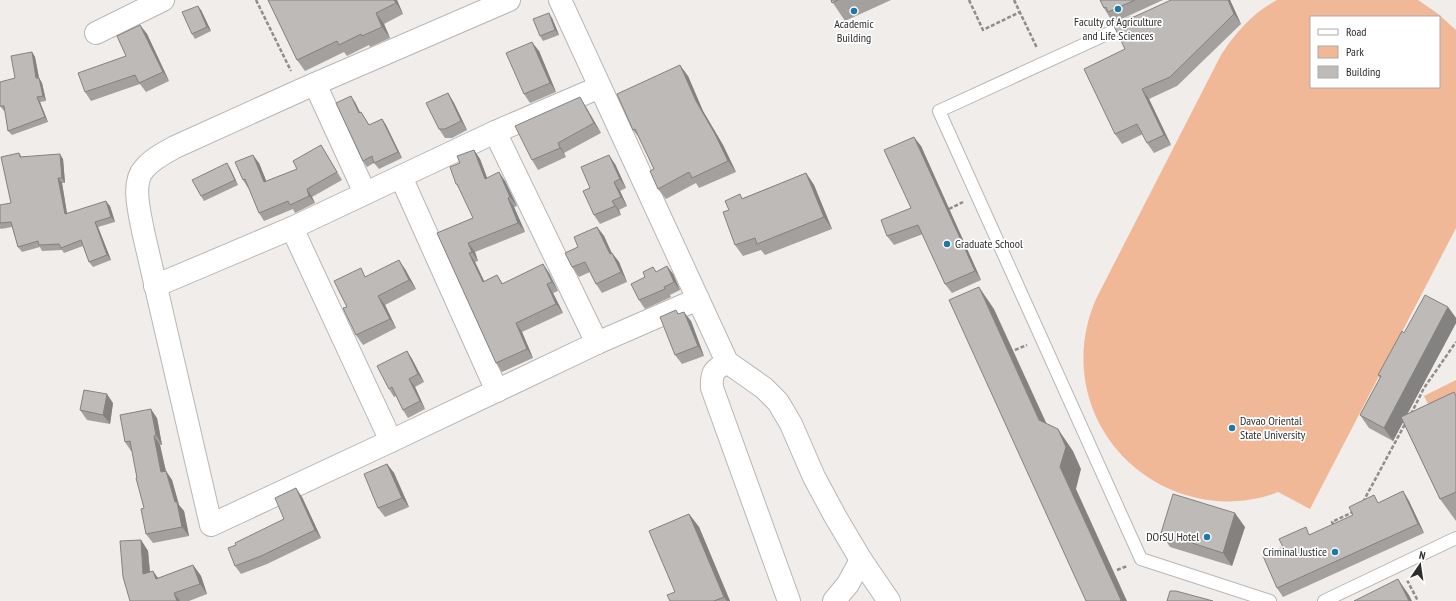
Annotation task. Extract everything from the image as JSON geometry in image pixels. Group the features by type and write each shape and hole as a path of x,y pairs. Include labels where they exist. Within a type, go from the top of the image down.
{"street":[{"path":"96,32 163,0"},
{"path":"509,0 308,87 175,147 156,158 142,170 137,186 138,205 155,286 212,525 597,343 698,299"},
{"path":"560,0 727,362 764,388 778,402 834,516 861,560 889,601"},
{"path":"308,87 365,193"},
{"path":"155,286 292,228 495,132 600,87"},
{"path":"495,132 597,343"},
{"path":"401,176 497,391"},
{"path":"292,228 392,441"},
{"path":"727,362 712,373 712,388 789,601"},
{"path":"834,601 848,584 861,560"}],"lane":[{"path":"1145,17 939,111 1141,559 1270,601"},
{"path":"1324,601 1456,538"}],"path":[{"path":"256,0 308,87"},
{"path":"969,0 983,30 1020,12"},
{"path":"1014,0 1044,63"},
{"path":"1410,416 1428,382 1456,342"},
{"path":"1362,503 1406,422"},
{"path":"1336,530 1332,522 1358,510"},
{"path":"1400,565 1418,601"}],"green space":[{"path":"1277,0 1418,0 1437,13 1456,30 1456,228 1310,509 1278,492 1258,498 1238,501 1217,501 1197,498 1165,487 1138,470 1116,448 1099,422 1088,394 1084,363 1086,331 1096,299 1221,55 1246,24 1260,11"},
{"path":"1456,380 1456,415 1438,424 1424,396"}],"building":[{"path":"268,0 394,0 396,3 376,13 382,27 362,36 361,34 339,45 337,41 297,60"},
{"path":"831,0 838,0 832,3"},
{"path":"1100,0 1135,0 1108,12"},
{"path":"1171,0 1228,0 1234,14 1170,77 1142,89 1164,135 1147,143 1137,124 1115,134 1084,69 1125,49 1114,26"},
{"path":"198,6 207,27 192,34 182,12"},
{"path":"549,13 555,30 540,36 533,19"},
{"path":"140,25 163,72 139,83 135,75 85,92 78,73 126,56 117,36"},
{"path":"532,42 550,83 524,94 506,53"},
{"path":"32,52 36,78 39,78 43,96 37,97 45,117 8,131 4,106 0,106 0,82 15,78 11,56"},
{"path":"680,65 696,101 715,134 728,161 692,178 689,172 658,189 650,171 654,169 635,129 633,130 617,94"},
{"path":"448,93 461,121 445,129 439,129 426,103"},
{"path":"351,96 359,113 361,112 369,125 382,119 398,152 374,163 372,156 363,161 336,103"},
{"path":"580,97 594,123 558,143 560,148 532,160 515,126"},
{"name":"Graduate School","path":"914,137 975,271 945,284 918,225 887,236 881,220 911,208 884,150"},
{"path":"321,145 337,172 307,189 309,196 290,205 288,201 259,213 245,179 243,180 235,162 253,155 264,182 297,169 293,161"},
{"path":"474,150 485,179 499,172 510,197 508,198 518,223 468,243 472,252 469,253 483,282 497,275 502,284 543,264 552,282 547,284 556,304 516,323 527,349 496,363 437,233 473,218 456,184 450,167 460,163 457,156"},
{"path":"19,153 20,157 60,154 62,178 58,178 65,214 106,201 111,217 95,222 107,255 89,262 81,240 61,248 59,244 39,245 38,241 18,247 11,222 0,223 0,205 11,203 1,157"},
{"path":"609,155 620,179 614,182 621,197 612,201 615,206 594,215 583,191 590,188 581,167"},
{"path":"227,163 235,180 201,196 192,180"},
{"path":"806,173 824,217 757,244 755,238 735,245 723,212 729,210 725,201 740,194 742,199"},
{"path":"597,227 610,254 612,253 621,272 596,284 585,262 572,267 565,253 578,247 574,237"},
{"path":"399,260 409,280 378,296 390,319 356,335 343,308 347,307 334,281 361,268 365,277"},
{"path":"667,266 674,282 664,287 665,289 639,300 631,284 645,277 643,272 653,267 656,272"},
{"path":"979,287 1039,420 1058,429 1066,447 1060,467 1121,600 1120,601 1086,601 949,300"},
{"path":"1425,295 1448,307 1384,428 1360,415 1381,376 1378,375 1402,331 1404,333"},
{"path":"676,310 678,314 684,312 698,346 675,355 660,317"},
{"path":"407,351 418,374 409,379 420,401 403,410 392,387 389,389 377,366"},
{"path":"84,390 107,394 103,415 80,410"},
{"path":"1454,392 1456,396 1456,492 1440,499 1401,417"},
{"path":"151,409 156,435 154,436 161,472 166,471 175,502 177,502 182,527 146,534 141,509 144,508 136,478 130,441 125,442 120,415"},
{"path":"387,464 402,498 378,508 364,474"},
{"path":"296,488 315,530 261,556 235,566 228,548 236,545 235,543 284,519 275,498"},
{"name":"Criminal Justice","path":"1403,491 1418,524 1277,588 1263,556 1283,547 1279,539 1306,527 1309,535 1353,515 1349,507 1374,495 1378,503"},
{"name":"DOrSU Hotel","path":"1173,494 1235,513 1223,553 1161,533"},
{"path":"689,514 724,597 714,601 670,601 667,595 675,592 649,531"},
{"path":"141,540 143,574 153,571 156,579 193,565 200,584 174,593 177,601 130,601 123,577 120,541"},
{"path":"1398,579 1409,601 1354,601"},
{"path":"1170,591 1176,591 1213,601 1167,601"}],"place":[{"name":"Faculty of Agriculture and Life Sciences","path":"1118,9"},
{"name":"Academic Building","path":"854,11"},
{"name":"Graduate School","path":"947,244"},
{"name":"Davao Oriental State University","path":"1232,428"},
{"name":"DOrSU Hotel","path":"1207,537"},
{"name":"Criminal Justice","path":"1335,552"}]}
